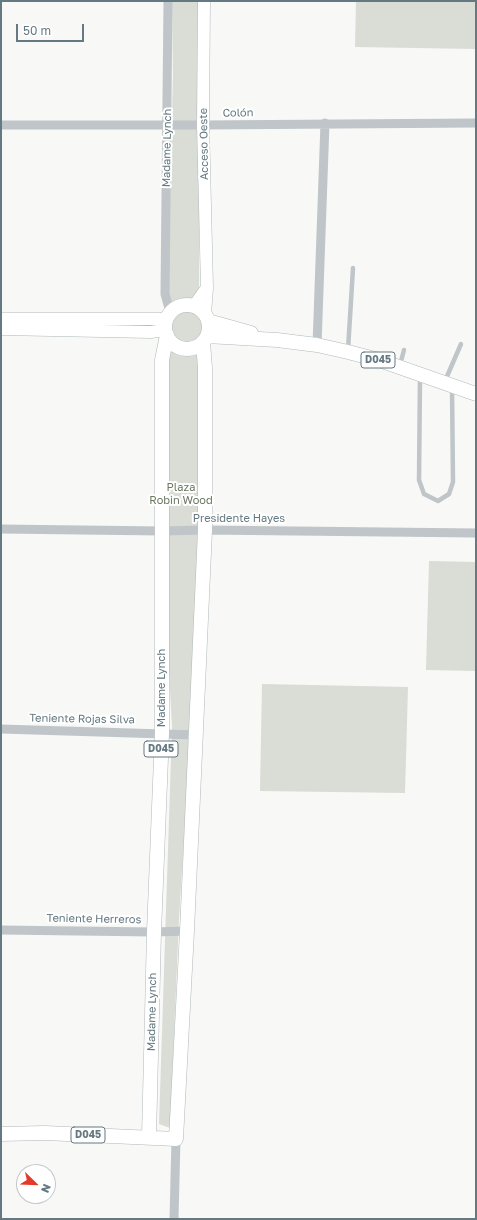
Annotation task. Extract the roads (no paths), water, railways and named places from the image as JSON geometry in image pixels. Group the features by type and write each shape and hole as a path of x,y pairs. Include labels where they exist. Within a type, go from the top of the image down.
{"main road":[{"name":"Acceso Oeste","path":"202,313 207,288 203,125 204,1"},
{"name":"D045","path":"277,340 184,305 169,321 173,343 183,348 195,347 205,339 277,340 317,345 348,352 399,367 476,394"},
{"path":"176,1139 205,530 205,339 209,326 202,313"},
{"path":"1,319 169,321"},
{"path":"1,329 151,332 169,321"},
{"name":"Madame Lynch","path":"149,1137 154,932 162,733 162,360 169,321"},
{"name":"D045","path":"1,1134 46,1133 176,1139"}],"street":[{"name":"Madame Lynch","path":"168,1 165,294 169,321"},
{"name":"Colón","path":"1,125 203,125 476,122"},
{"path":"317,345 325,123"},
{"name":"Presidente Hayes","path":"1,529 476,533"},
{"name":"Teniente Rojas Silva","path":"1,729 196,735"},
{"name":"Teniente Herreros","path":"1,930 187,931"},
{"path":"174,1219 176,1139"}],"lane":[{"path":"348,352 353,268"},
{"path":"420,374 419,480 424,494 438,501 449,494 453,482 448,384 461,344"},
{"path":"399,367 404,350"}],"park label":[{"name":"Plaza Robin Wood","path":"181,494"}]}
